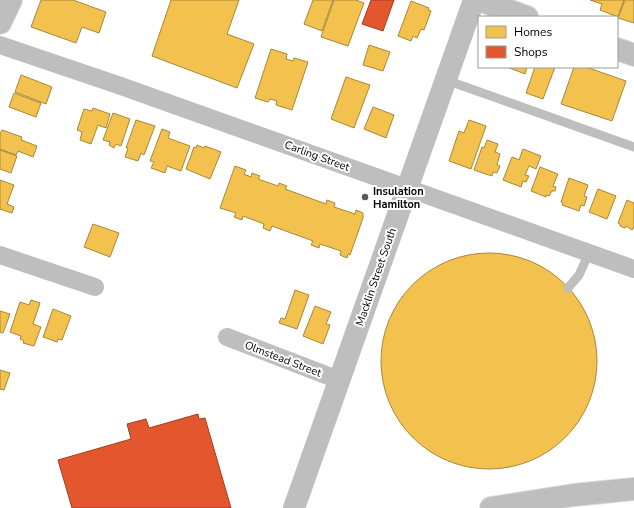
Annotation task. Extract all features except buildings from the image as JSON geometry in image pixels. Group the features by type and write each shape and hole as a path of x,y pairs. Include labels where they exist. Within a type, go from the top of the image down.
{"street":[{"path":"0,4 1,0"},
{"path":"0,23 11,0"},
{"name":"Macklin Street South","path":"294,508 474,0"},
{"path":"479,0 524,16"},
{"name":"Carling Street","path":"0,45 118,85 634,269"},
{"path":"618,49 634,55"},
{"path":"0,255 95,287"},
{"name":"Olmstead Street","path":"227,337 339,380"},
{"path":"491,508 574,495 634,489"}],"lane":[{"path":"446,80 634,146"},
{"path":"568,288 580,275 589,253"}],"place":[{"name":"Insulation Hamilton","path":"365,197"}]}
